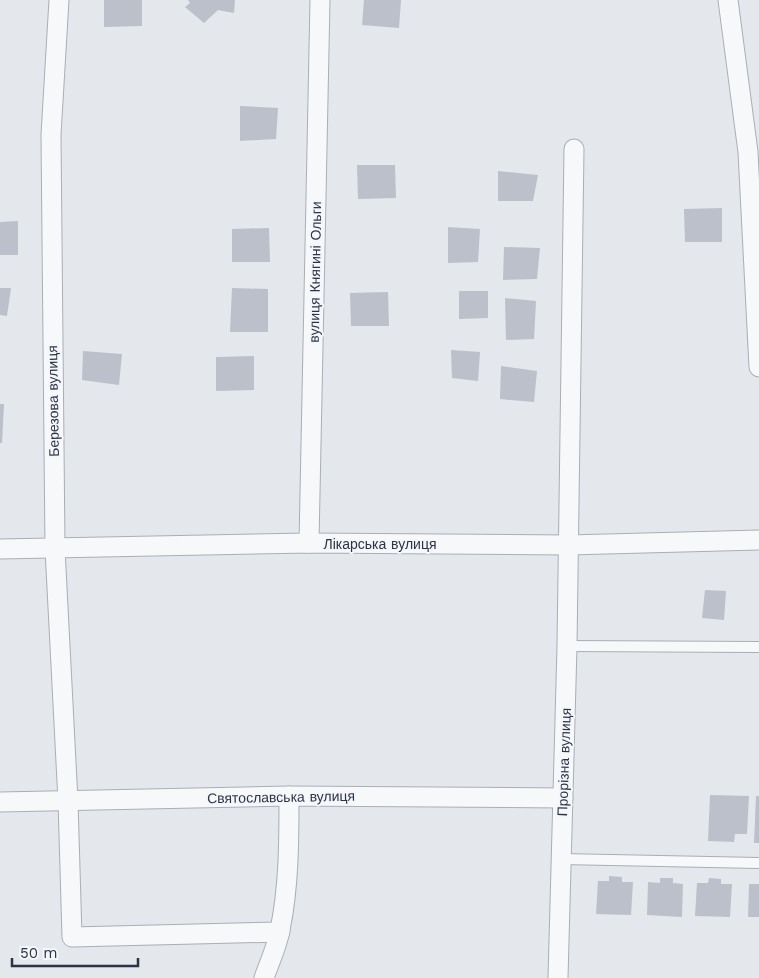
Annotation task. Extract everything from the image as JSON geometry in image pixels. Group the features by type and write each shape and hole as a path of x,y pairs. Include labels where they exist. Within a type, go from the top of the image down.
{"street":[{"name":"Березова вулиця","path":"59,0 51,135 55,549 68,801 72,937 280,932"},
{"name":"вулиця Княгині Ольги","path":"309,543 320,0"},
{"path":"728,0 748,152 759,366"},
{"path":"568,545 574,149"},
{"name":"Лікарська вулиця","path":"0,549 309,543 568,545 759,540"},
{"name":"Прорізна вулиця","path":"558,978 568,545"},
{"path":"264,978 280,932 289,868 289,796"},
{"name":"Святославська вулиця","path":"0,802 289,796 563,798"}],"lane":[{"path":"567,646 759,647"},
{"path":"561,859 759,863"}],"building":[{"path":"104,0 142,0 142,26 104,27"},
{"path":"188,0 235,0 234,13 218,10 204,23 185,7 190,3"},
{"path":"364,0 401,0 399,28 362,25"},
{"path":"240,106 278,108 276,139 240,141"},
{"path":"357,165 395,165 396,198 358,199"},
{"path":"498,171 538,175 533,201 498,201"},
{"path":"722,208 722,242 685,242 684,209"},
{"path":"18,221 18,255 0,255 0,222"},
{"path":"448,227 480,229 478,262 448,263"},
{"path":"269,228 270,262 232,262 232,229"},
{"path":"504,247 540,248 537,279 503,280"},
{"path":"0,288 11,288 7,316 0,315"},
{"path":"232,288 268,289 268,332 230,332"},
{"path":"459,291 488,291 488,318 459,319"},
{"path":"388,292 389,326 351,326 350,293"},
{"path":"505,298 536,301 534,339 506,340"},
{"path":"451,350 480,352 478,381 452,378"},
{"path":"83,351 122,354 119,385 82,380"},
{"path":"254,356 254,390 216,391 216,357"},
{"path":"501,366 537,371 534,402 500,399"},
{"path":"0,404 4,404 2,443 0,443"},
{"path":"705,590 726,591 724,620 702,618"},
{"path":"710,795 749,796 747,834 735,834 734,842 708,841"},
{"path":"756,796 759,796 759,843 754,843"},
{"path":"609,876 622,877 622,882 633,882 631,915 596,914 598,881 609,881"},
{"path":"660,878 673,878 673,883 683,884 682,917 647,915 648,882 660,883"},
{"path":"709,878 721,879 721,884 732,884 730,917 695,916 697,883 708,883"},
{"path":"749,884 759,884 759,917 748,917"}]}
